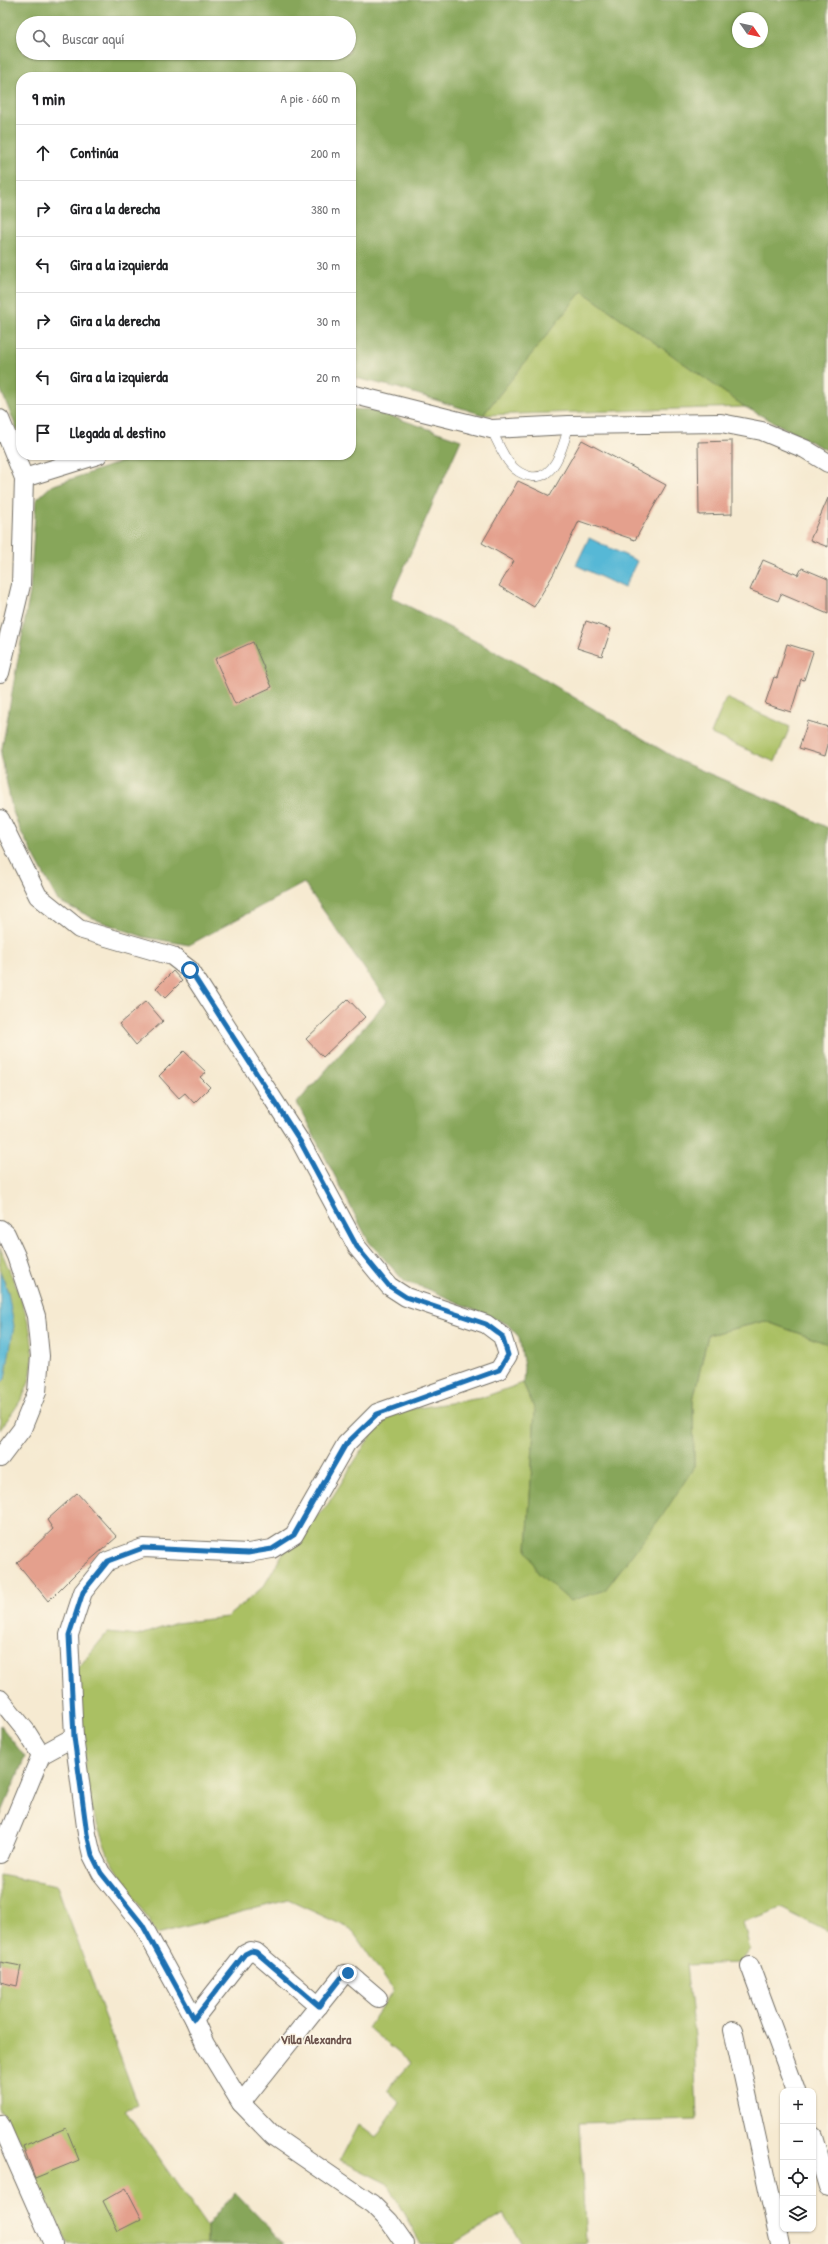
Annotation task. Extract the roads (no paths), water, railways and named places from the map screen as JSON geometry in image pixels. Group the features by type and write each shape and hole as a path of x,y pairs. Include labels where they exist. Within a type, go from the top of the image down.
{"street":[{"path":"356,395 491,429 569,425 721,423 762,431 805,449 828,463"},
{"path":"0,419 16,458"},
{"path":"0,673 21,585 24,478 17,460"},
{"path":"24,478 82,460"},
{"path":"0,819 38,896 79,929 172,956 190,970 300,1141 357,1247 389,1286 406,1297 486,1324 502,1336 508,1355 499,1370 377,1414 346,1444 294,1535 272,1549 248,1553 143,1548 108,1561 83,1592 69,1635 74,1737 87,1834 92,1855 101,1873 142,1924 194,2019 205,2044 241,2103 273,2136 372,2204 389,2221 405,2244"},
{"path":"0,1229 6,1234 16,1256 36,1316 40,1356 37,1392 22,1429 0,1458"},
{"path":"0,1699 26,1731 41,1755"},
{"path":"0,1854 41,1755 74,1737"},
{"path":"194,2019 245,1954 251,1951 256,1952 319,2006"},
{"path":"750,1966 795,2088"},
{"path":"241,2103 344,1974 348,1973 378,1998"},
{"path":"733,2030 780,2244"},
{"path":"0,2124 53,2244"},
{"path":"816,2146 828,2187"}],"lane":[{"path":"491,429 510,464 520,473 532,477 546,474 554,464 562,447 569,425"}],"water":[{"path":"589,538 637,561 624,588 576,565"},
{"path":"0,1271 8,1292 14,1326 5,1379 0,1384"}],"district":[{"name":"Villa Alexandra","path":"316,2039"}]}
